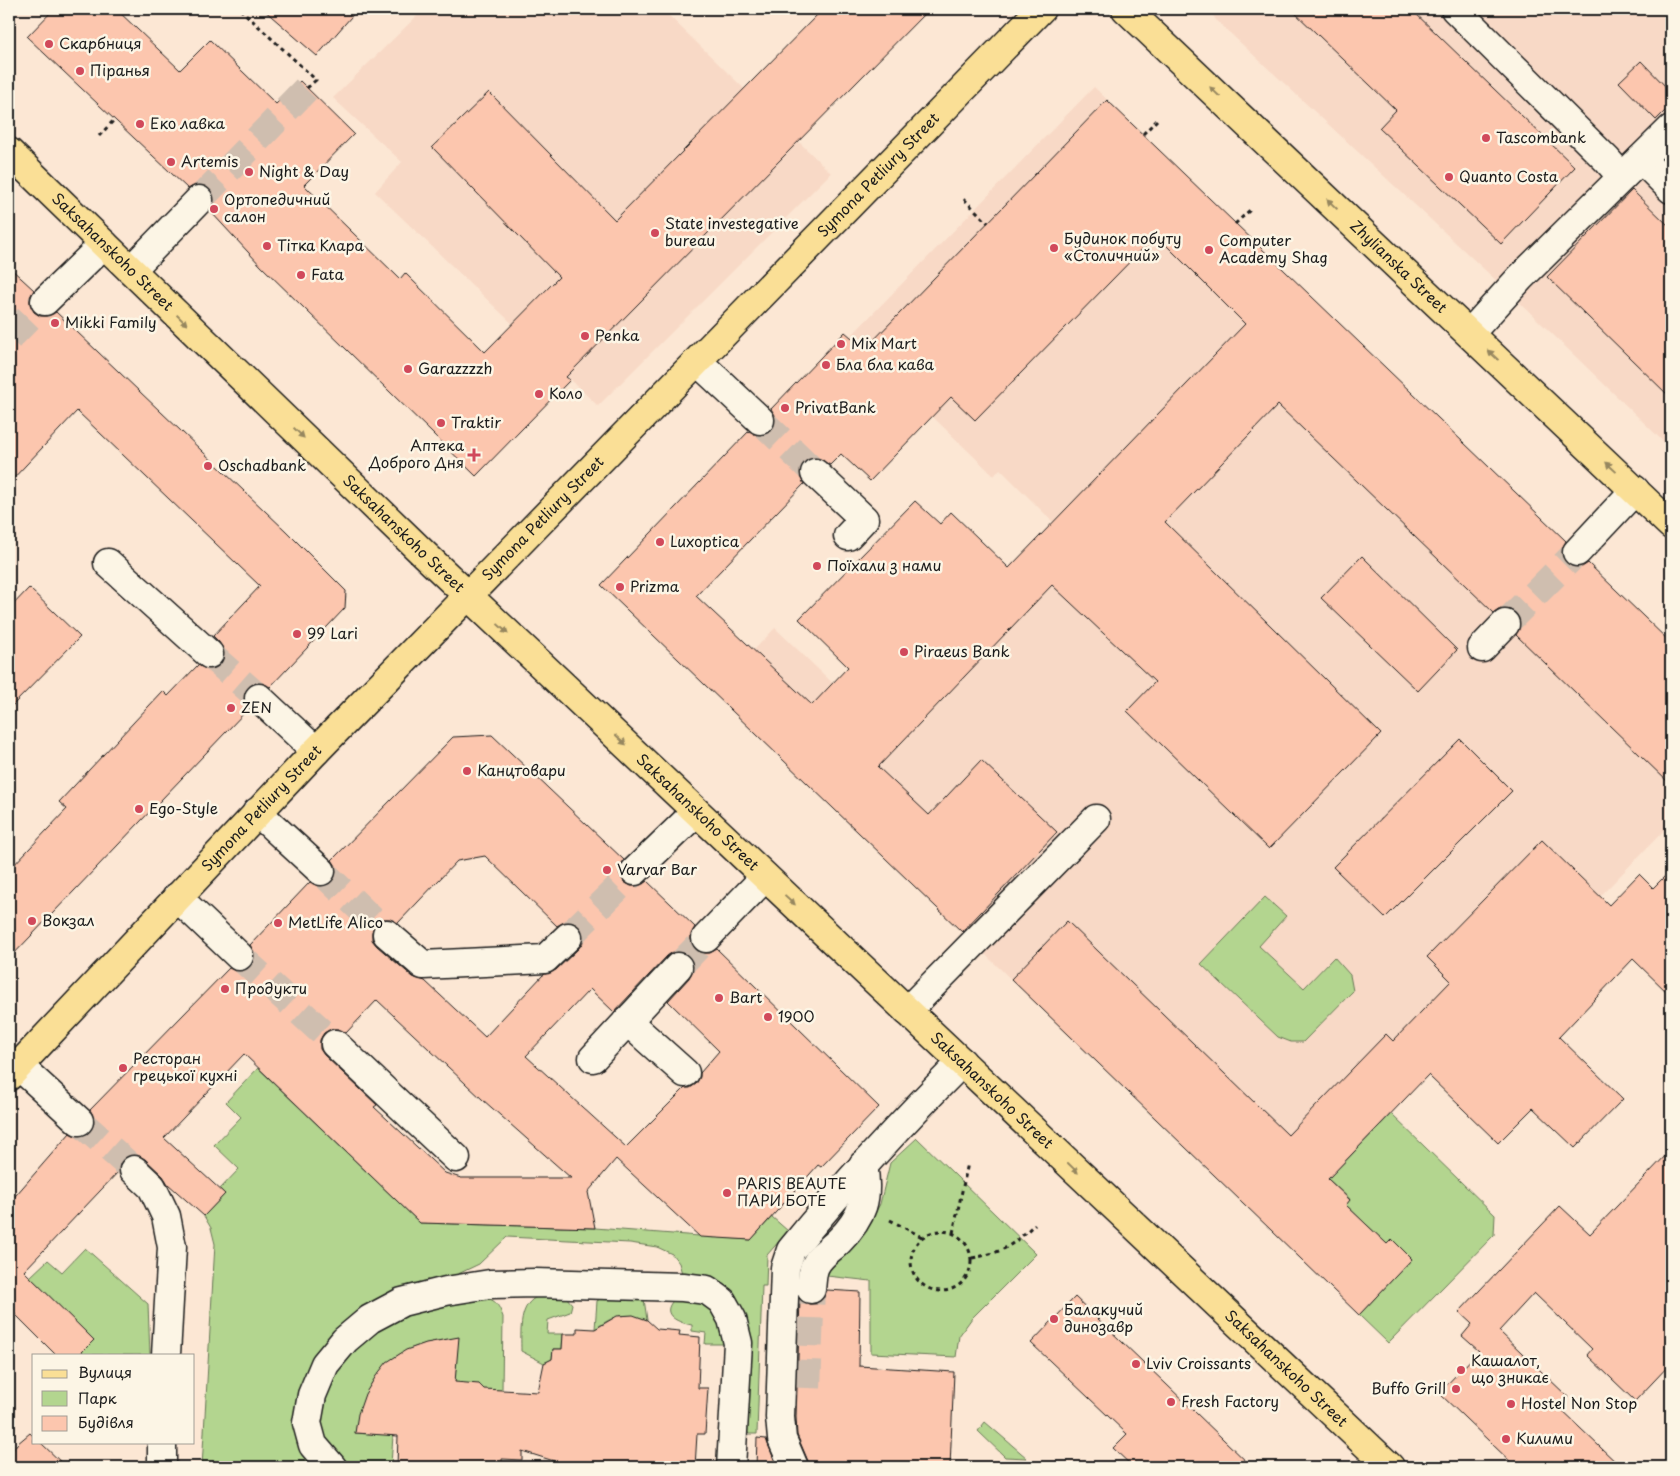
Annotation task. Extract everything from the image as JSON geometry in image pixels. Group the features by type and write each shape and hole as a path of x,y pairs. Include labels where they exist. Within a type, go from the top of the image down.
{"main road":[{"name":"Symona Petliury Street","path":"14,1071 257,812 1041,9"},
{"name":"Zhylianska Street","path":"1126,9 1671,526"},
{"name":"Saksahanskoho Street","path":"9,152 467,595 1390,1467"}],"lane":[{"path":"1455,9 1607,160 1632,168 1671,189"},
{"path":"1470,334 1520,278 1671,129"},
{"path":"131,270 199,200"},
{"path":"45,301 104,244"},
{"path":"698,362 760,420"},
{"path":"815,473 864,519 848,536"},
{"path":"1578,552 1635,490"},
{"path":"108,563 209,654"},
{"path":"1482,648 1505,624"},
{"path":"259,698 316,751"},
{"path":"257,812 321,871"},
{"path":"635,871 696,812"},
{"path":"907,1011 1096,819"},
{"path":"706,938 765,877"},
{"path":"177,897 239,956"},
{"path":"387,934 423,965 545,959 568,937"},
{"path":"593,1058 678,967"},
{"path":"627,1022 685,1073"},
{"path":"335,1044 456,1158"},
{"path":"794,1467 782,1439 780,1417 785,1268 790,1250 863,1165 962,1062"},
{"path":"14,1071 79,1120"},
{"path":"811,1289 814,1267 823,1254 852,1227 863,1205 866,1184 863,1165"},
{"path":"134,1170 152,1187 166,1216 172,1247 166,1354"},
{"path":"332,1467 313,1446 307,1423 312,1395 325,1364 345,1340 370,1319 402,1302 446,1291 490,1284 535,1283 683,1286 707,1290 722,1302 732,1319 738,1343 731,1467"},
{"path":"162,1444 162,1467"}],"path":[{"path":"240,9 316,80 307,88"},
{"path":"99,136 114,120"},
{"path":"1143,134 1157,120"},
{"path":"964,199 988,223"},
{"path":"1236,224 1251,209"},
{"path":"953,1233 968,1163"},
{"path":"972,1258 1003,1251 1035,1224"},
{"path":"937,1231 953,1233 966,1243 972,1258 970,1274 960,1286 945,1292 929,1290 916,1280 910,1266 912,1249 922,1237 937,1231"}],"shaded area":[{"path":"424,9 662,9 831,173 598,406 375,192 402,162 333,98"},
{"path":"1209,9 1668,9 1671,12 1671,449 1514,297 1216,20"},
{"path":"1094,87 1671,643 1671,823 1275,1233 713,693 775,628 866,715 1053,522 1000,469 994,476 850,337"}],"green space":[{"path":"1265,897 1286,916 1259,946 1304,988 1334,957 1350,975 1353,991 1303,1042 1291,1042 1278,1037 1201,964"},
{"path":"258,1068 420,1223 595,1228 751,1240 772,1217 788,1231 767,1255 766,1286 762,1286 757,1434 749,1434 744,1428 748,1345 683,1277 679,1263 672,1254 657,1247 630,1243 507,1237 479,1264 339,1331 303,1452 311,1467 202,1467 215,1244 211,1228 204,1216 225,1194 220,1189 239,1169 214,1145 241,1117 226,1102"},
{"path":"1391,1114 1495,1215 1494,1235 1388,1343 1359,1315 1412,1259 1392,1239 1387,1244 1346,1205 1350,1199 1328,1179"},
{"path":"917,1138 1036,1254 972,1318 959,1336 956,1357 871,1353 871,1281 827,1276 833,1260 866,1230 880,1204 890,1163"},
{"path":"85,1248 148,1304 150,1354 80,1354 94,1340 30,1277 48,1260 62,1272"},
{"path":"607,1294 644,1299 647,1320 632,1316 620,1316 595,1329 597,1301"},
{"path":"540,1296 566,1297 572,1304 570,1312 548,1320 547,1334 563,1334 562,1349 553,1349 552,1359 544,1363 521,1351 521,1327 524,1311 533,1299"},
{"path":"677,1297 708,1303 715,1311 727,1344 705,1344 706,1333 692,1331 692,1325 680,1322 671,1316 669,1308"},
{"path":"484,1298 496,1304 503,1317 502,1390 485,1394 484,1389 479,1384 454,1393 458,1339 436,1341 417,1346 387,1364 376,1377 360,1411 355,1433 393,1435 391,1465 349,1462 335,1454 324,1440 319,1422 324,1399 335,1368 353,1347 402,1312"},
{"path":"985,1422 1027,1458 1005,1457 978,1431"}],"building":[{"path":"54,9 116,9 180,70 210,40 276,104 300,81 354,134 304,185 400,279 405,273 485,352 559,277 432,147 489,92 615,220 823,9 929,9 566,377 570,380 476,476 261,266 210,211 214,203 214,195 210,188 195,185 188,189 27,37"},
{"path":"263,9 358,9 317,56"},
{"name":"Tascombank","path":"1291,9 1411,9 1575,167 1501,244 1379,128 1396,110"},
{"path":"1641,61 1671,92 1671,105 1656,120 1619,82"},
{"path":"1107,100 1566,541 1562,549 1562,557 1566,563 1574,567 1582,567 1588,563 1671,643 1671,785 1516,635 1520,627 1520,619 1516,613 1508,609 1500,609 1494,613 1278,405 1165,522 1381,734 1269,849 1127,711 1155,682 1052,585 878,767 929,815 981,760 1057,832 962,932 601,585 749,431 757,435 765,435 771,431 775,423 775,415 771,409 845,332 865,349","holes":["1156,235 1245,324 1009,568 951,512 940,524 915,501 799,619 848,667 812,705 696,596 804,484 800,477 800,470 804,462 811,458 818,458 830,465 841,454 870,481 951,397 975,420"]},
{"path":"1632,190 1671,228 1671,398 1547,277"},
{"path":"9,267 34,290 30,297 30,304 34,312 40,316 48,316 56,312 286,531 346,591 345,608 270,687 262,683 254,683 248,687 244,695 244,703 248,709 9,959 9,870 67,809 59,802 163,691 168,696 198,665 206,669 214,669 221,664 224,658 224,650 213,636 260,586 77,411 9,483"},
{"path":"1362,556 1457,650 1418,691 1321,598"},
{"path":"29,588 80,637 9,709 9,609"},
{"path":"492,735 624,860 620,867 620,874 624,882 631,886 638,886 647,881 695,927 691,934 691,942 696,950 702,953 710,953 717,949 879,1107 821,1167 818,1165 751,1240 700,1237 616,1159 588,1192 595,1228 420,1223 244,1054 164,1138 225,1194 204,1216 168,1184 163,1176 145,1159 135,1154 129,1155 122,1160 119,1171 24,1271 94,1340 80,1354 55,1354 9,1308 9,1203 70,1133 76,1136 83,1136 90,1132 94,1124 94,1117 90,1110 229,968 235,971 243,971 251,966 254,960 254,952 250,945 310,882 318,886 326,886 332,882 336,874 336,866 332,860 453,737","holes":["485,856 557,926 564,922 572,922 579,926 583,934 583,942 556,970 543,975 485,1037 425,981 413,977 372,940 375,924 382,919 390,919 398,923 457,861","673,952 681,952 688,955 693,962 693,970 689,978 668,1001 719,1051 700,1073 696,1084 690,1088 685,1088 626,1147 526,1056 590,989 614,1012","377,1000 483,1100 571,1178 461,1178 445,1173 374,1107 377,1105 320,1049 320,1040 324,1033 331,1029 338,1029 346,1033"]},
{"path":"1460,739 1512,791 1385,918 1333,867"},
{"path":"1542,840 1609,905 1639,874 1653,888 1671,870 1671,996 1633,959 1559,1037 1623,1099 1575,1148 1533,1108 1498,1143 1428,1075 1328,1179 1350,1200 1346,1205 1387,1244 1392,1239 1412,1259 1359,1315 1011,979 1067,921 1288,1135 1386,1034 1393,1041 1451,981 1427,957"},
{"path":"1671,1150 1671,1363 1635,1401 1587,1355 1592,1349 1534,1293 1499,1331 1568,1397 1558,1407 1621,1467 1516,1467 1439,1393 1479,1351 1462,1336 1472,1324 1459,1312 1560,1206 1590,1234"},
{"path":"827,1290 860,1292 859,1366 954,1372 950,1467 809,1467 797,1435 796,1417 800,1299 809,1304 817,1304 824,1298"},
{"path":"1075,1297 1252,1467 1133,1467 1113,1448 1127,1434 1031,1343"},
{"path":"633,1315 647,1320 657,1329 680,1331 679,1335 700,1337 698,1388 708,1388 705,1434 697,1434 695,1467 611,1465 605,1467 573,1467 522,1451 522,1460 502,1459 502,1467 397,1467 398,1436 355,1433 358,1414 365,1394 376,1376 387,1362 406,1350 426,1343 459,1337 455,1382 479,1384 484,1389 538,1392 544,1363 552,1359 553,1349 562,1349 563,1334 577,1334 577,1328 595,1329 617,1316"},
{"path":"30,1433 32,1435 32,1444 42,1444 66,1467 9,1467 9,1455 17,1444"},
{"path":"757,1438 766,1439 777,1467 756,1467"}],"tunnel":[{"path":"199,200 307,88"},
{"path":"9,338 45,301"},
{"path":"760,420 815,473"},
{"path":"1505,624 1577,552"},
{"path":"209,654 259,698"},
{"path":"321,871 387,934"},
{"path":"568,937 635,871"},
{"path":"678,967 706,938"},
{"path":"239,956 335,1044"},
{"path":"79,1121 134,1170"},
{"path":"807,1388 811,1289"}],"place":[{"name":"Скарбниця","path":"49,44"},
{"name":"Піранья","path":"80,71"},
{"name":"Еко лавка","path":"140,124"},
{"name":"Tascombank","path":"1486,138"},
{"name":"Artemis","path":"171,162"},
{"name":"Night & Day","path":"249,172"},
{"name":"Quanto Costa","path":"1449,177"},
{"name":"Ортопедичний салон","path":"214,209"},
{"name":"State investegative bureau","path":"655,233"},
{"name":"Тітка Клара","path":"267,246"},
{"name":"Будинок побуту «Столичний»","path":"1054,248"},
{"name":"Computer Academy Shag","path":"1209,250"},
{"name":"Fata","path":"301,275"},
{"name":"Mikki Family","path":"55,323"},
{"name":"Penka","path":"585,336"},
{"name":"Mix Mart","path":"841,344"},
{"name":"Бла бла кава","path":"826,365"},
{"name":"Garazzzzh","path":"408,369"},
{"name":"Коло","path":"539,394"},
{"name":"PrivatBank","path":"785,408"},
{"name":"Traktir","path":"441,423"},
{"name":"Аптека Доброго Дня","path":"474,455"},
{"name":"Oschadbank","path":"208,466"},
{"name":"Luxoptica","path":"660,542"},
{"name":"Поїхали з нами","path":"817,566"},
{"name":"Prizma","path":"620,587"},
{"name":"99 Lari","path":"297,634"},
{"name":"Piraeus Bank","path":"904,652"},
{"name":"ZEN","path":"231,708"},
{"name":"Канцтовари","path":"467,771"},
{"name":"Ego-Style","path":"139,809"},
{"name":"Varvar Bar","path":"607,870"},
{"name":"Вокзал","path":"32,921"},
{"name":"MetLife Alico","path":"278,923"},
{"name":"Продукти","path":"225,989"},
{"name":"Bart","path":"719,998"},
{"name":"1900","path":"768,1017"},
{"name":"Ресторан грецької кухні","path":"123,1068"},
{"name":"PARIS BEAUTE ПАРИ БОТЕ","path":"727,1193"},
{"name":"Балакучий динозавр","path":"1054,1319"},
{"name":"Lviv Croissants","path":"1136,1364"},
{"name":"Кашалот, що зникає","path":"1461,1370"},
{"name":"Buffo Grill","path":"1456,1389"},
{"name":"Fresh Factory","path":"1171,1402"},
{"name":"Hostel Non Stop","path":"1511,1404"},
{"name":"Килими","path":"1506,1439"}]}
